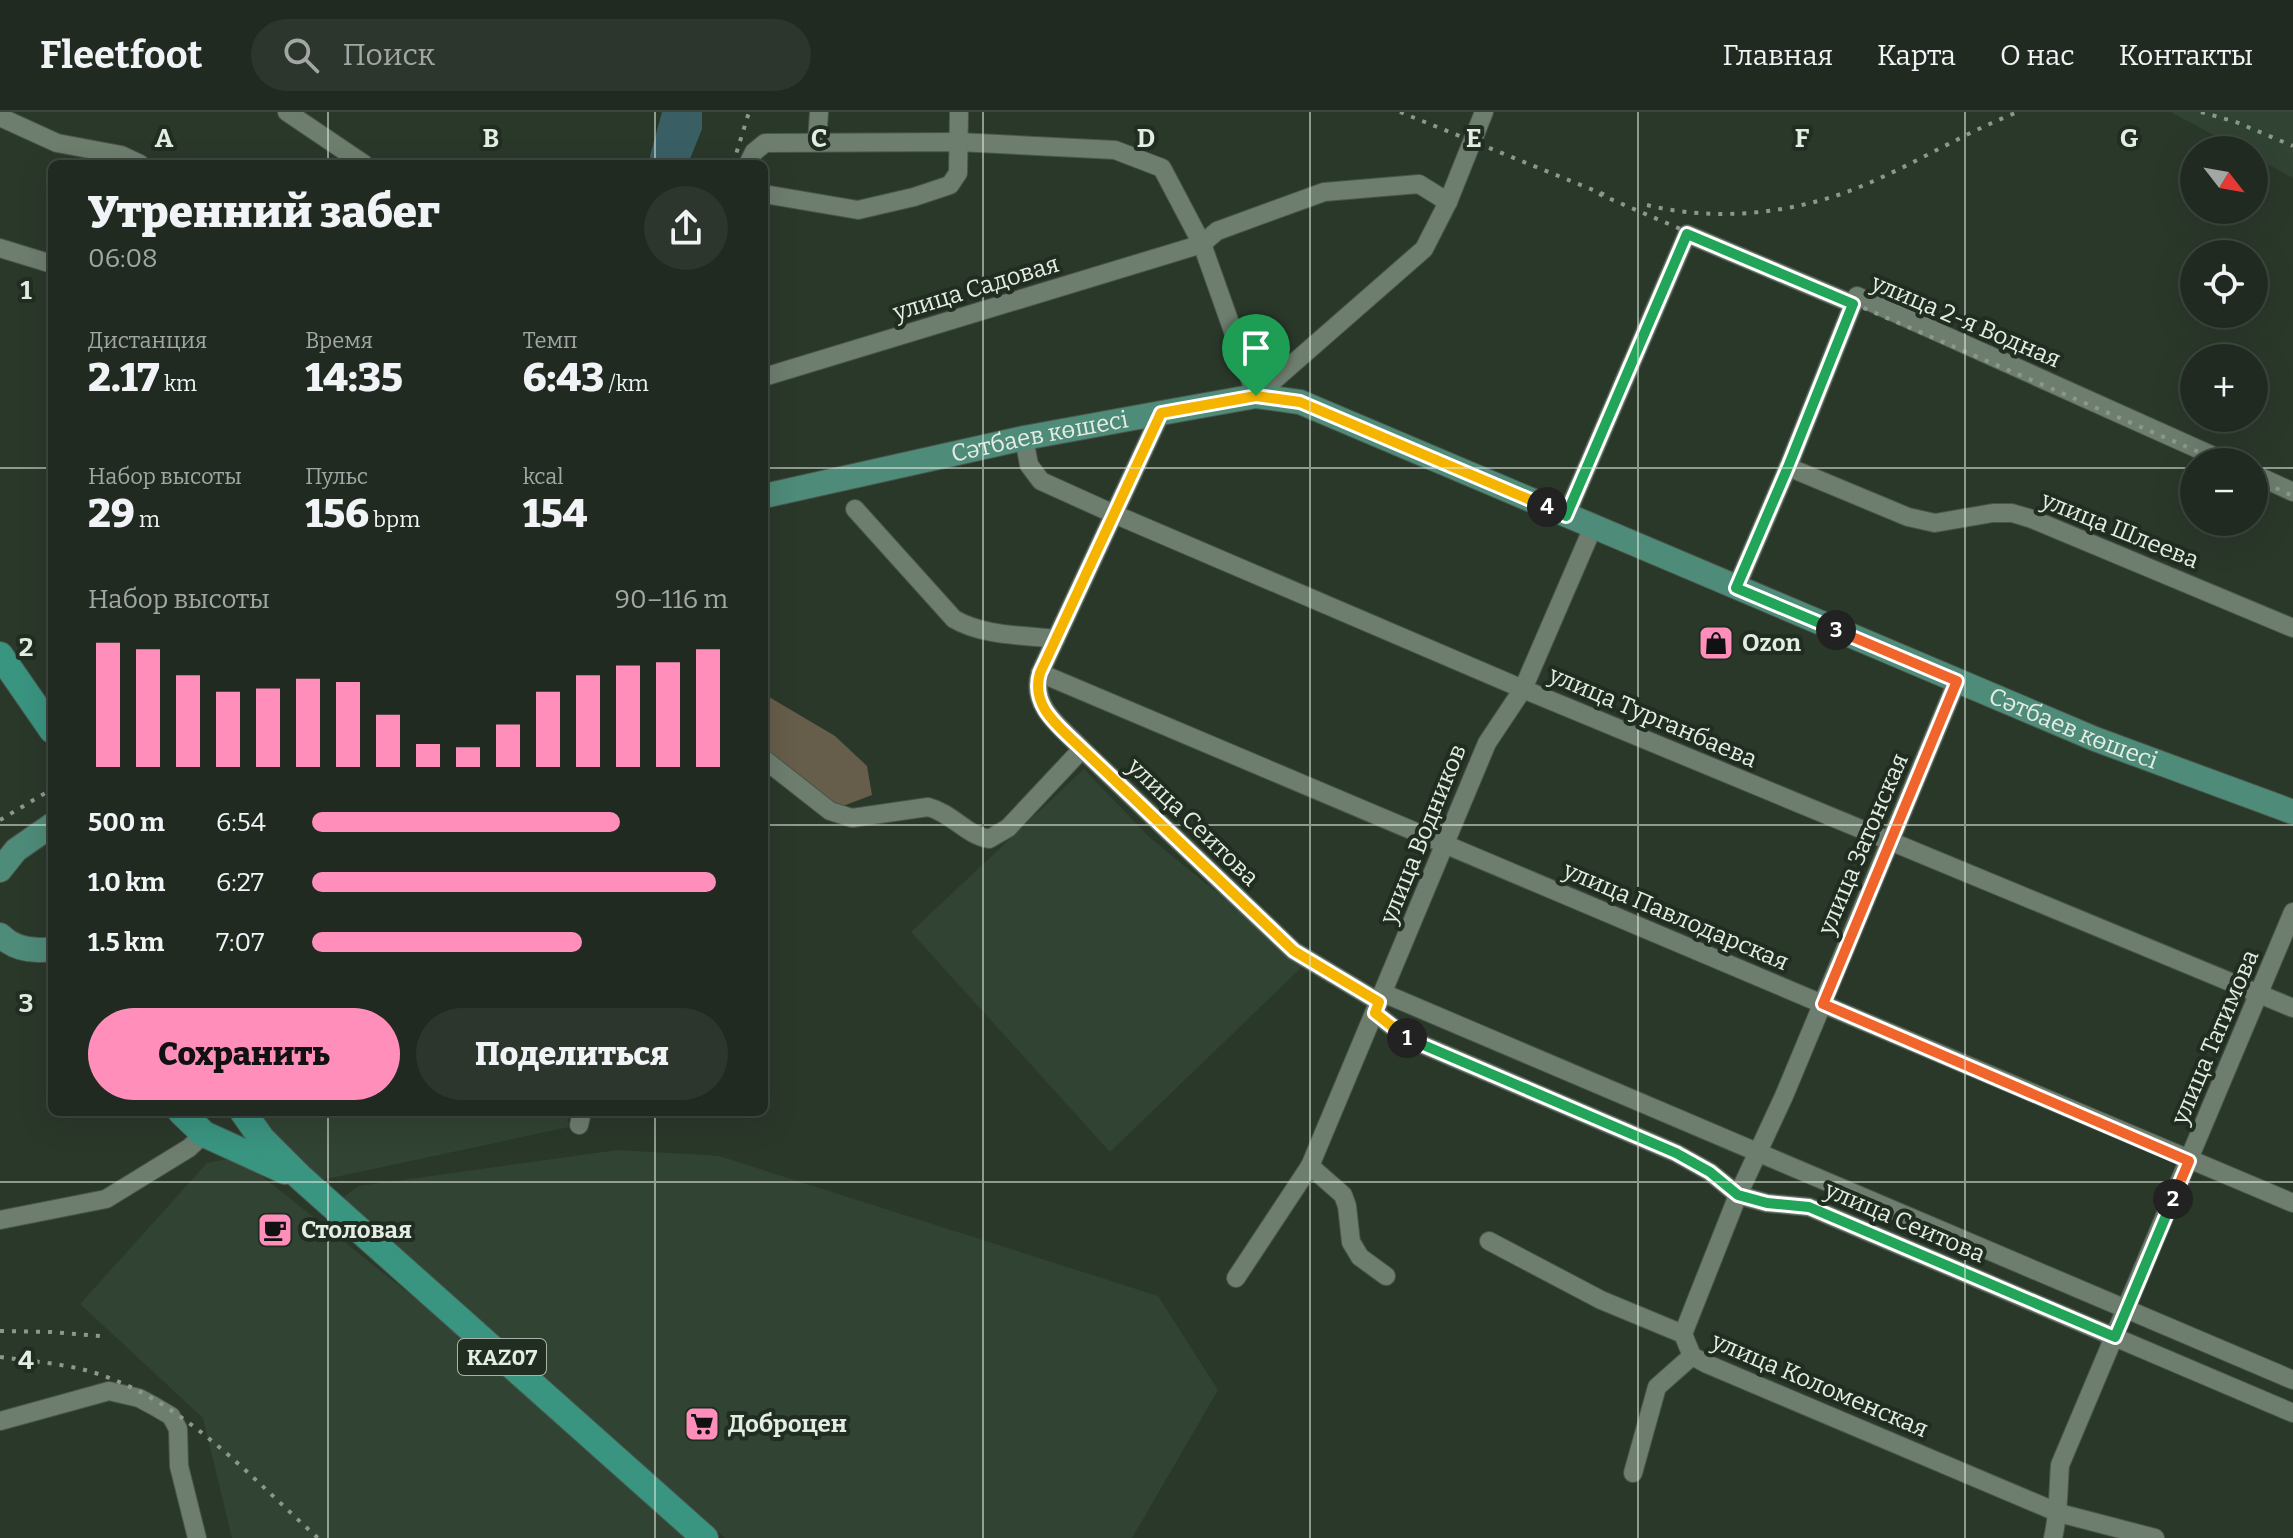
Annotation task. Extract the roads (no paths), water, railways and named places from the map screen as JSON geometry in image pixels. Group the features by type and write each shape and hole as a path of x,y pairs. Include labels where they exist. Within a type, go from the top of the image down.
{"highway":[{"path":"1,658 48,724"},
{"name":"KAZ07","path":"185,1116 204,1134 265,1164 300,1177"},
{"name":"KAZ07","path":"204,1134 226,1129 238,1116"},
{"name":"KAZ07","path":"243,1116 300,1177 705,1538"}],"main road":[{"name":"Сәтбаев көшесі","path":"768,495 1024,438 1256,396 1300,402 2095,739 2293,812"},
{"path":"0,870 16,850 48,828"},
{"path":"0,935 9,944 28,950 48,949"}],"street":[{"path":"817,142 819,112"},
{"path":"768,195 858,210 950,185 958,173 959,112"},
{"path":"750,160 765,143 958,142 1115,150 1162,168 1202,244 1256,396 1424,249 1448,202 1484,112"},
{"path":"291,113 358,160"},
{"path":"0,117 57,143 121,155 132,160"},
{"name":"улица Садовая","path":"768,376 1202,244 1217,231 1324,192 1419,184 1448,202"},
{"name":"улица 2-я Водная","path":"1566,516 1687,234 1853,304 1857,296 2196,448"},
{"path":"0,248 48,263"},
{"path":"1736,588 1853,304"},
{"path":"1040,673 1161,413"},
{"name":"улица Турганбаева","path":"1024,438 1029,465 1041,481 1114,514 1523,689 2293,1008"},
{"name":"улица Шлеева","path":"1788,467 1908,517 1935,523 1993,513 2012,513 2032,519 2293,628"},
{"path":"2268,480 2293,492"},
{"path":"855,509 954,619 981,630 1056,639"},
{"name":"улица Водников","path":"1236,1278 1310,1166 1487,743 1523,689 1593,527"},
{"name":"улица Сеитова","path":"1040,673 1037,696 1055,722 1082,749 1294,951 1379,1003 1757,1152 2293,1380"},
{"name":"улица Павлодарская","path":"1040,673 2293,1203"},
{"name":"улица Затонская","path":"1683,1334 1738,1195 1823,1004 1957,681"},
{"path":"768,762 840,816 852,818 928,807 940,810 977,837 989,839 1008,828 1082,749"},
{"name":"улица Татимова","path":"2053,1538 2059,1513 2060,1465 2293,912"},
{"name":"улица Сеитова","path":"1379,1003 1407,1038 1676,1153 1710,1172 1738,1195 1767,1203 1809,1207 2293,1413"},
{"path":"0,1220 106,1199 189,1148 204,1134"},
{"path":"1310,1166 1343,1195 1351,1242 1360,1257 1386,1276"},
{"name":"улица Коломенская","path":"1489,1241 1601,1300 1683,1334 1692,1356 2059,1513 2155,1538"},
{"path":"1633,1473 1653,1396 1663,1380 1692,1356"},
{"path":"0,1421 109,1391 139,1398 171,1416 178,1429 179,1466 197,1538"}],"water":[{"path":"662,112 702,112 702,129 690,160 651,160"}],"railway":[{"path":"734,160 749,112"},
{"path":"1400,112 1608,196"},
{"path":"1647,205 1731,214 1816,202 1869,183 2018,112"},
{"path":"2201,112 2236,122 2293,146"},
{"path":"1599,194 2189,448"},
{"path":"2268,484 2293,496"},
{"path":"0,820 48,791"},
{"path":"0,1331 100,1336"},
{"path":"0,1357 85,1370 151,1398 211,1440 318,1538"}],"place":[{"name":"Ozon","path":"1716,643"},
{"name":"Столовая","path":"275,1230"},
{"name":"Доброцен","path":"702,1424"}]}
